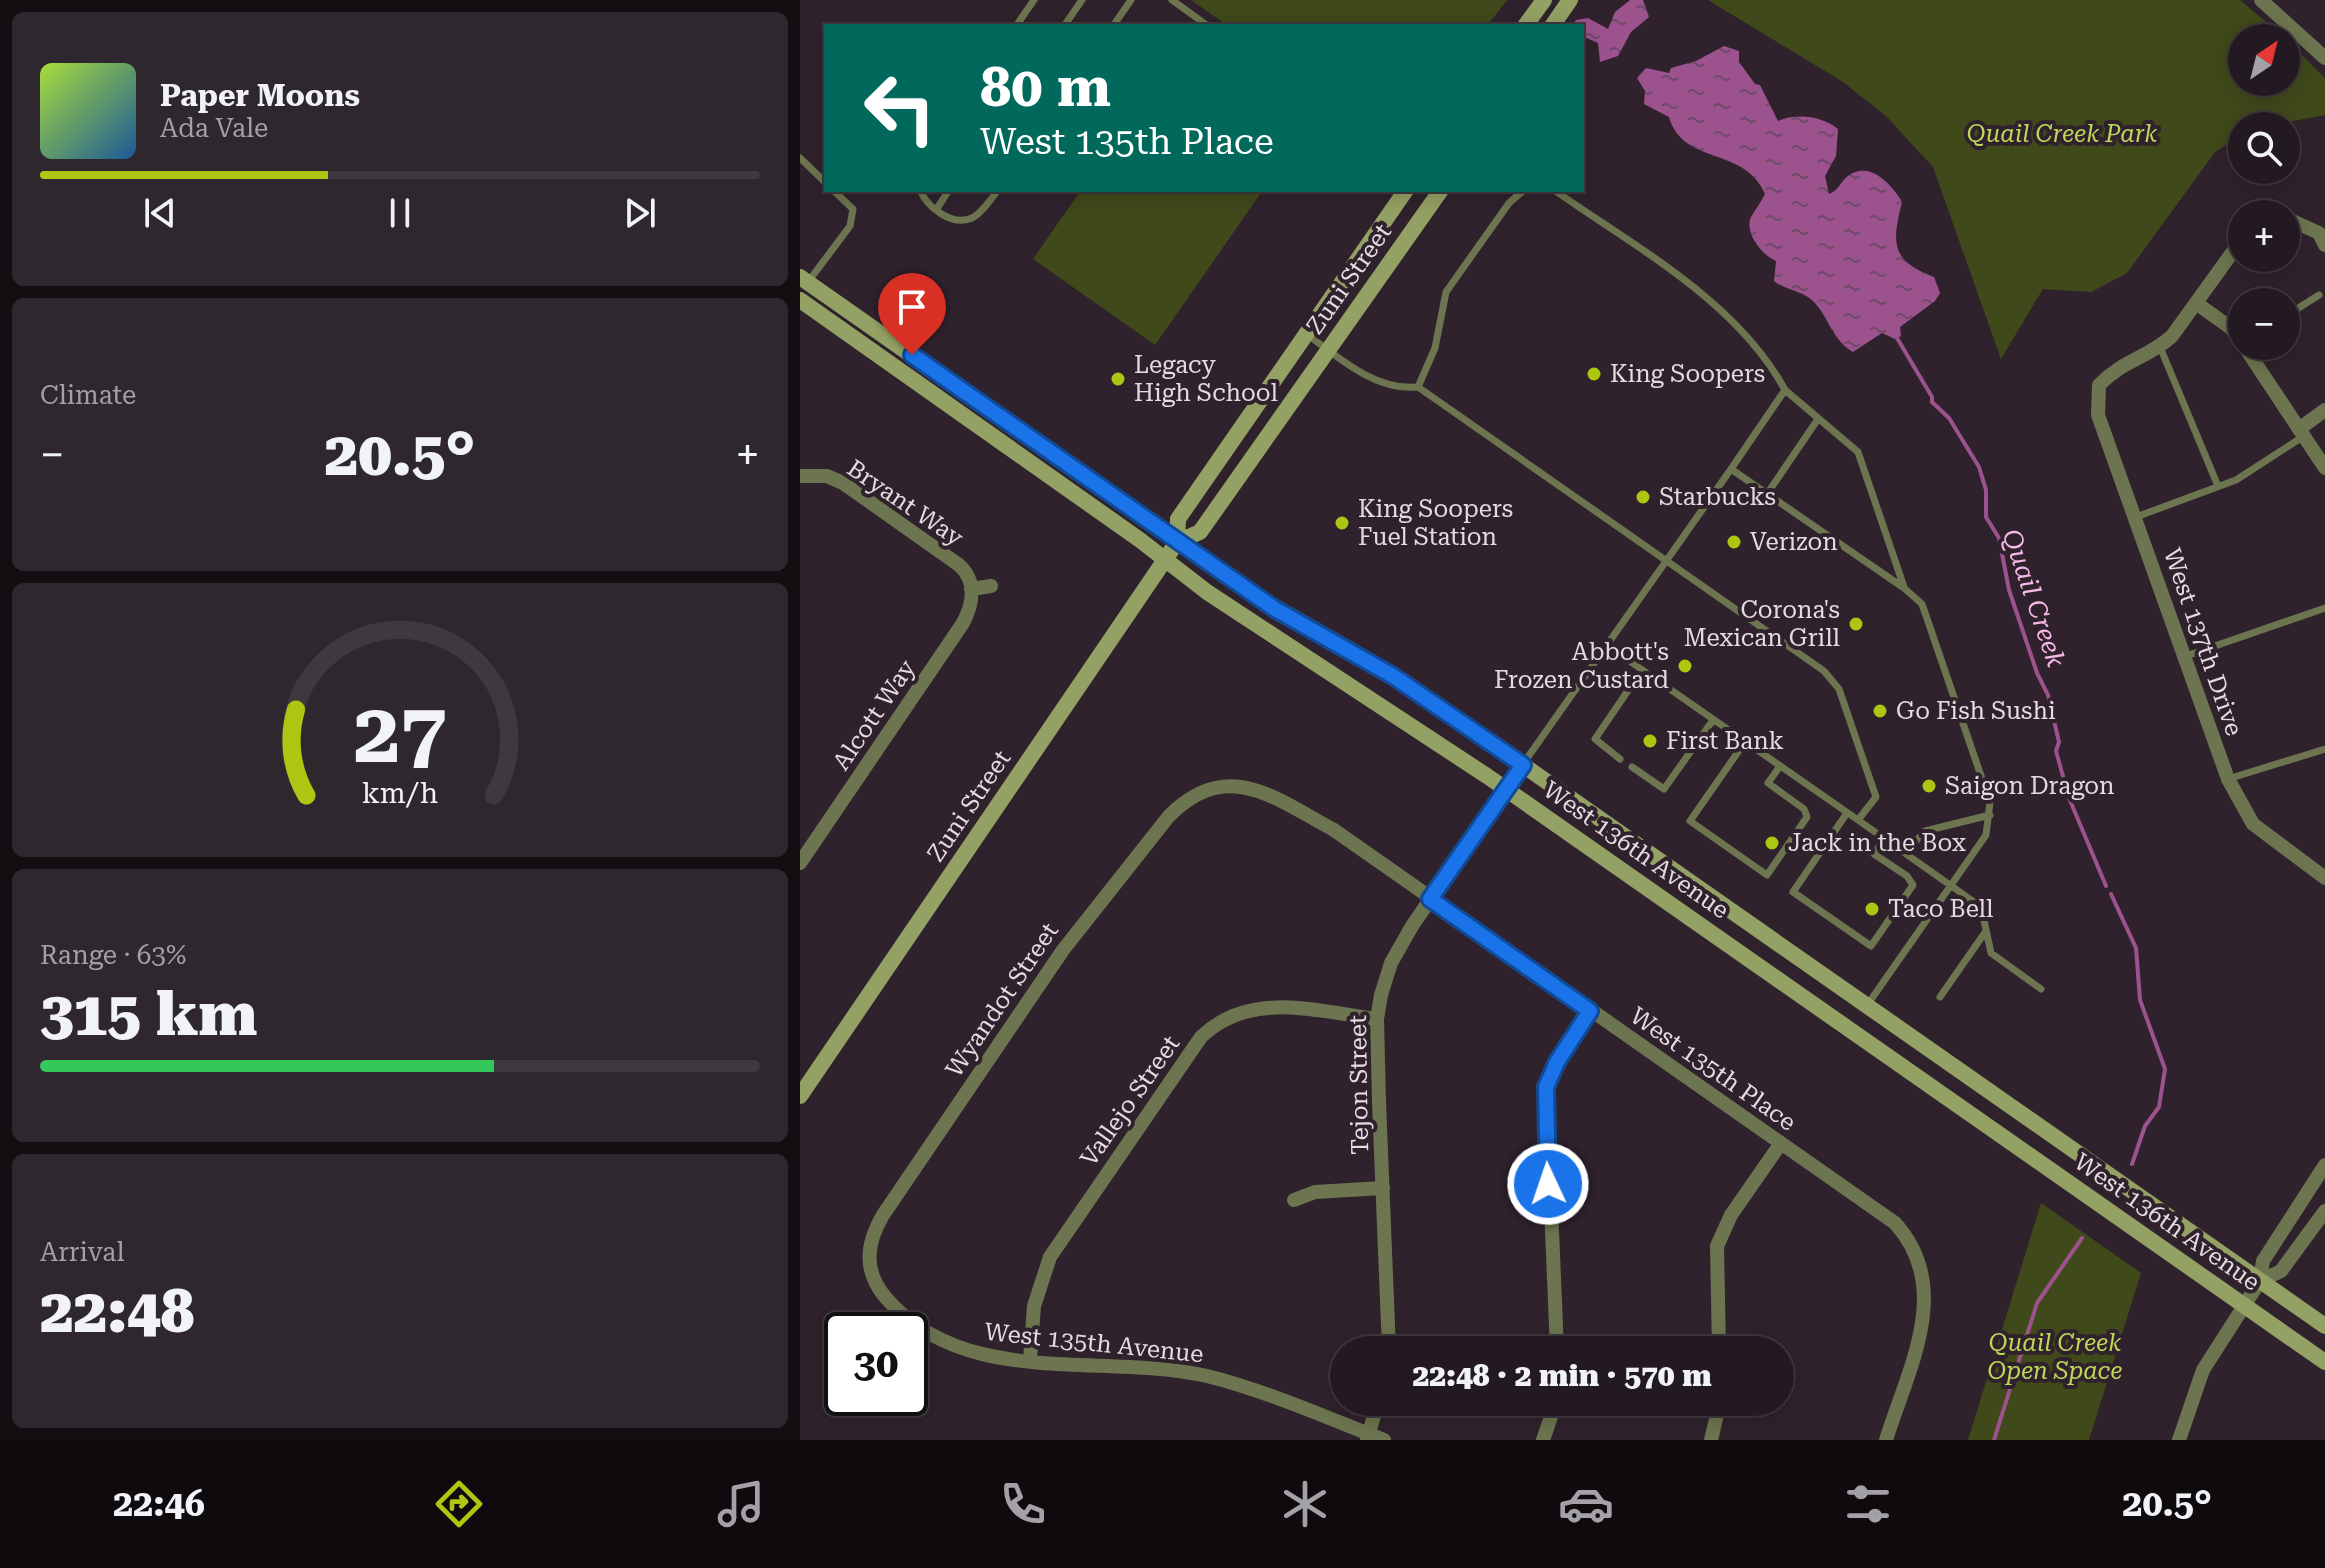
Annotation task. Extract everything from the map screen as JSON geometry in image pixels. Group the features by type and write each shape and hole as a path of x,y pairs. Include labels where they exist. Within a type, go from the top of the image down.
{"main road":[{"path":"1529,21 1544,0"},
{"path":"1553,24 1566,5"},
{"name":"Zuni Street","path":"800,1096 1177,542 1178,519 1405,192"},
{"name":"Zuni Street","path":"1177,542 1200,532 1439,192"},
{"name":"West 136th Avenue","path":"803,284 1275,609 1393,676 1523,765 2325,1326"},
{"name":"West 136th Avenue","path":"800,300 1269,635 1381,703 1506,789 2325,1362"}],"street":[{"path":"2261,0 2325,58"},
{"path":"2300,224 2319,233 2325,245"},
{"path":"2160,347 2228,258"},
{"path":"2196,303 2228,326"},
{"name":"West 137th Drive","path":"2160,347 2116,367 2099,385 2098,415 2228,779 2253,824 2324,875"},
{"path":"2254,360 2325,468"},
{"path":"2302,432 2325,410"},
{"name":"Bryant Way","path":"800,476 827,476 843,483 959,565 968,576 971,589"},
{"path":"971,589 991,586"},
{"name":"Alcott Way","path":"800,863 963,623 970,611 971,589"},
{"name":"Tejon Street","path":"1388,1336 1377,1019 1391,963 1430,899 1523,765"},
{"name":"West 135th Place","path":"1215,785 1249,788 1334,830 1895,1223 1922,1267 1927,1294 1924,1317 1886,1440"},
{"name":"Wyandot Street","path":"870,1270 869,1249 883,1215 1063,950 1169,816 1187,798 1215,785"},
{"name":"Vallejo Street","path":"1030,1360 1034,1306 1050,1257 1201,1037 1228,1016 1260,1007 1289,1007 1377,1019"},
{"path":"1556,1336 1545,1127 1546,1087 1557,1062 1590,1011"},
{"path":"1719,1336 1717,1246 1731,1215 1781,1143"},
{"path":"2179,1440 2203,1370 2260,1281 2263,1261 2325,1165"},
{"path":"1294,1200 1315,1192 1383,1188"},
{"path":"2260,1281 2281,1271 2325,1211"},
{"name":"West 135th Avenue","path":"870,1270 891,1303 949,1344 981,1355 1208,1376 1373,1438"},
{"path":"1373,1438 1376,1416"},
{"path":"1543,1440 1551,1416"},
{"path":"1711,1440 1717,1416"}],"lane":[{"path":"1017,24 1034,0"},
{"path":"1065,24 1082,0"},
{"path":"1114,24 1131,0"},
{"path":"1171,0 1205,24"},
{"path":"800,158 824,181"},
{"path":"803,284 850,226 853,209 835,192"},
{"path":"921,192 927,203 958,221 972,218 996,192"},
{"path":"936,210 948,192"},
{"path":"1418,387 1435,348 1446,292 1509,203 1522,192"},
{"path":"1557,192 1714,303 1773,367 1785,390 1858,452 1904,588"},
{"path":"2300,307 2319,295"},
{"path":"1306,334 1370,378 1400,389 1418,387 1824,671 1839,689 1876,797 1858,820"},
{"path":"2160,347 2218,486"},
{"path":"1523,765 1785,390"},
{"path":"1767,494 1818,419"},
{"path":"2136,517 2236,480 2302,432"},
{"path":"1731,469 1904,588 1922,604 1990,802 1986,835 1867,1006"},
{"path":"2186,656 2325,608"},
{"path":"1608,646 1951,886 1982,911 1991,953 2041,989"},
{"path":"1620,759 1595,739 1642,670"},
{"path":"1632,767 1664,789 1713,720"},
{"path":"1745,742 1690,821 1767,875 1807,817 1804,809 1768,783 1780,766"},
{"path":"2228,779 2325,749"},
{"path":"1847,813 1793,892 1871,946 1913,885 1907,876 1874,854 1884,839"},
{"path":"1905,853 1925,831 1990,815"},
{"path":"1940,997 1986,931"}],"green space":[{"path":"1191,0 1507,0 1489,24 1225,24"},
{"name":"Quail Creek Park","path":"1708,0 2240,0 2268,24 2228,24 2228,96 2300,96 2300,53 2325,78 2325,115 2300,120 2300,112 2228,112 2228,144 2215,152 2127,273 2091,292 2043,289 2001,359 1933,167 1886,116 1843,82"},
{"path":"1080,192 1262,192 1155,345 1033,259"},
{"name":"Quail Creek Open Space","path":"2041,1203 2141,1273 2089,1440 1968,1440"}],"water":[{"path":"1630,0 1643,0 1649,17 1631,32 1618,56 1600,62 1598,43 1584,37 1584,24 1573,24 1576,20 1588,18 1608,29 1615,12"},
{"path":"1724,46 1739,51 1739,62 1755,84 1760,85 1778,121 1809,117 1825,121 1838,129 1836,156 1825,176 1829,194 1848,176 1864,171 1880,177 1902,202 1896,239 1898,248 1909,264 1934,277 1940,293 1935,301 1900,327 1901,336 1895,339 1882,333 1853,352 1846,347 1814,302 1774,281 1776,261 1760,249 1750,230 1751,217 1765,194 1756,179 1730,161 1687,143 1676,132 1669,117 1644,104 1645,91 1637,78 1646,68 1669,73 1671,68 1696,61"}],"waterway":[{"name":"Quail Creek","path":"1897,338 1932,402 1949,418 1979,467 1986,490 1986,517 1999,538 2009,590 2037,673 2048,695 2059,742 2056,751 2069,798 2106,886"},
{"name":"Quail Creek","path":"2111,894 2136,948 2140,1000 2165,1069 2159,1107 2145,1126 2132,1164"},
{"name":"Quail Creek","path":"1994,1440 2037,1303 2082,1238"}],"place":[{"name":"King Soopers","path":"1594,374"},
{"name":"Legacy High School","path":"1118,379"},
{"name":"Starbucks","path":"1643,497"},
{"name":"King Soopers Fuel Station","path":"1342,523"},
{"name":"Verizon","path":"1734,542"},
{"name":"Corona's Mexican Grill","path":"1856,624"},
{"name":"Abbott's Frozen Custard","path":"1685,666"},
{"name":"Go Fish Sushi","path":"1880,711"},
{"name":"First Bank","path":"1650,741"},
{"name":"Saigon Dragon","path":"1929,786"},
{"name":"Jack in the Box","path":"1772,843"},
{"name":"Taco Bell","path":"1872,909"}],"route":[{"path":"912,355 1275,609 1393,676 1523,765 1430,899 1590,1011 1557,1062 1546,1087 1548,1184"}]}
